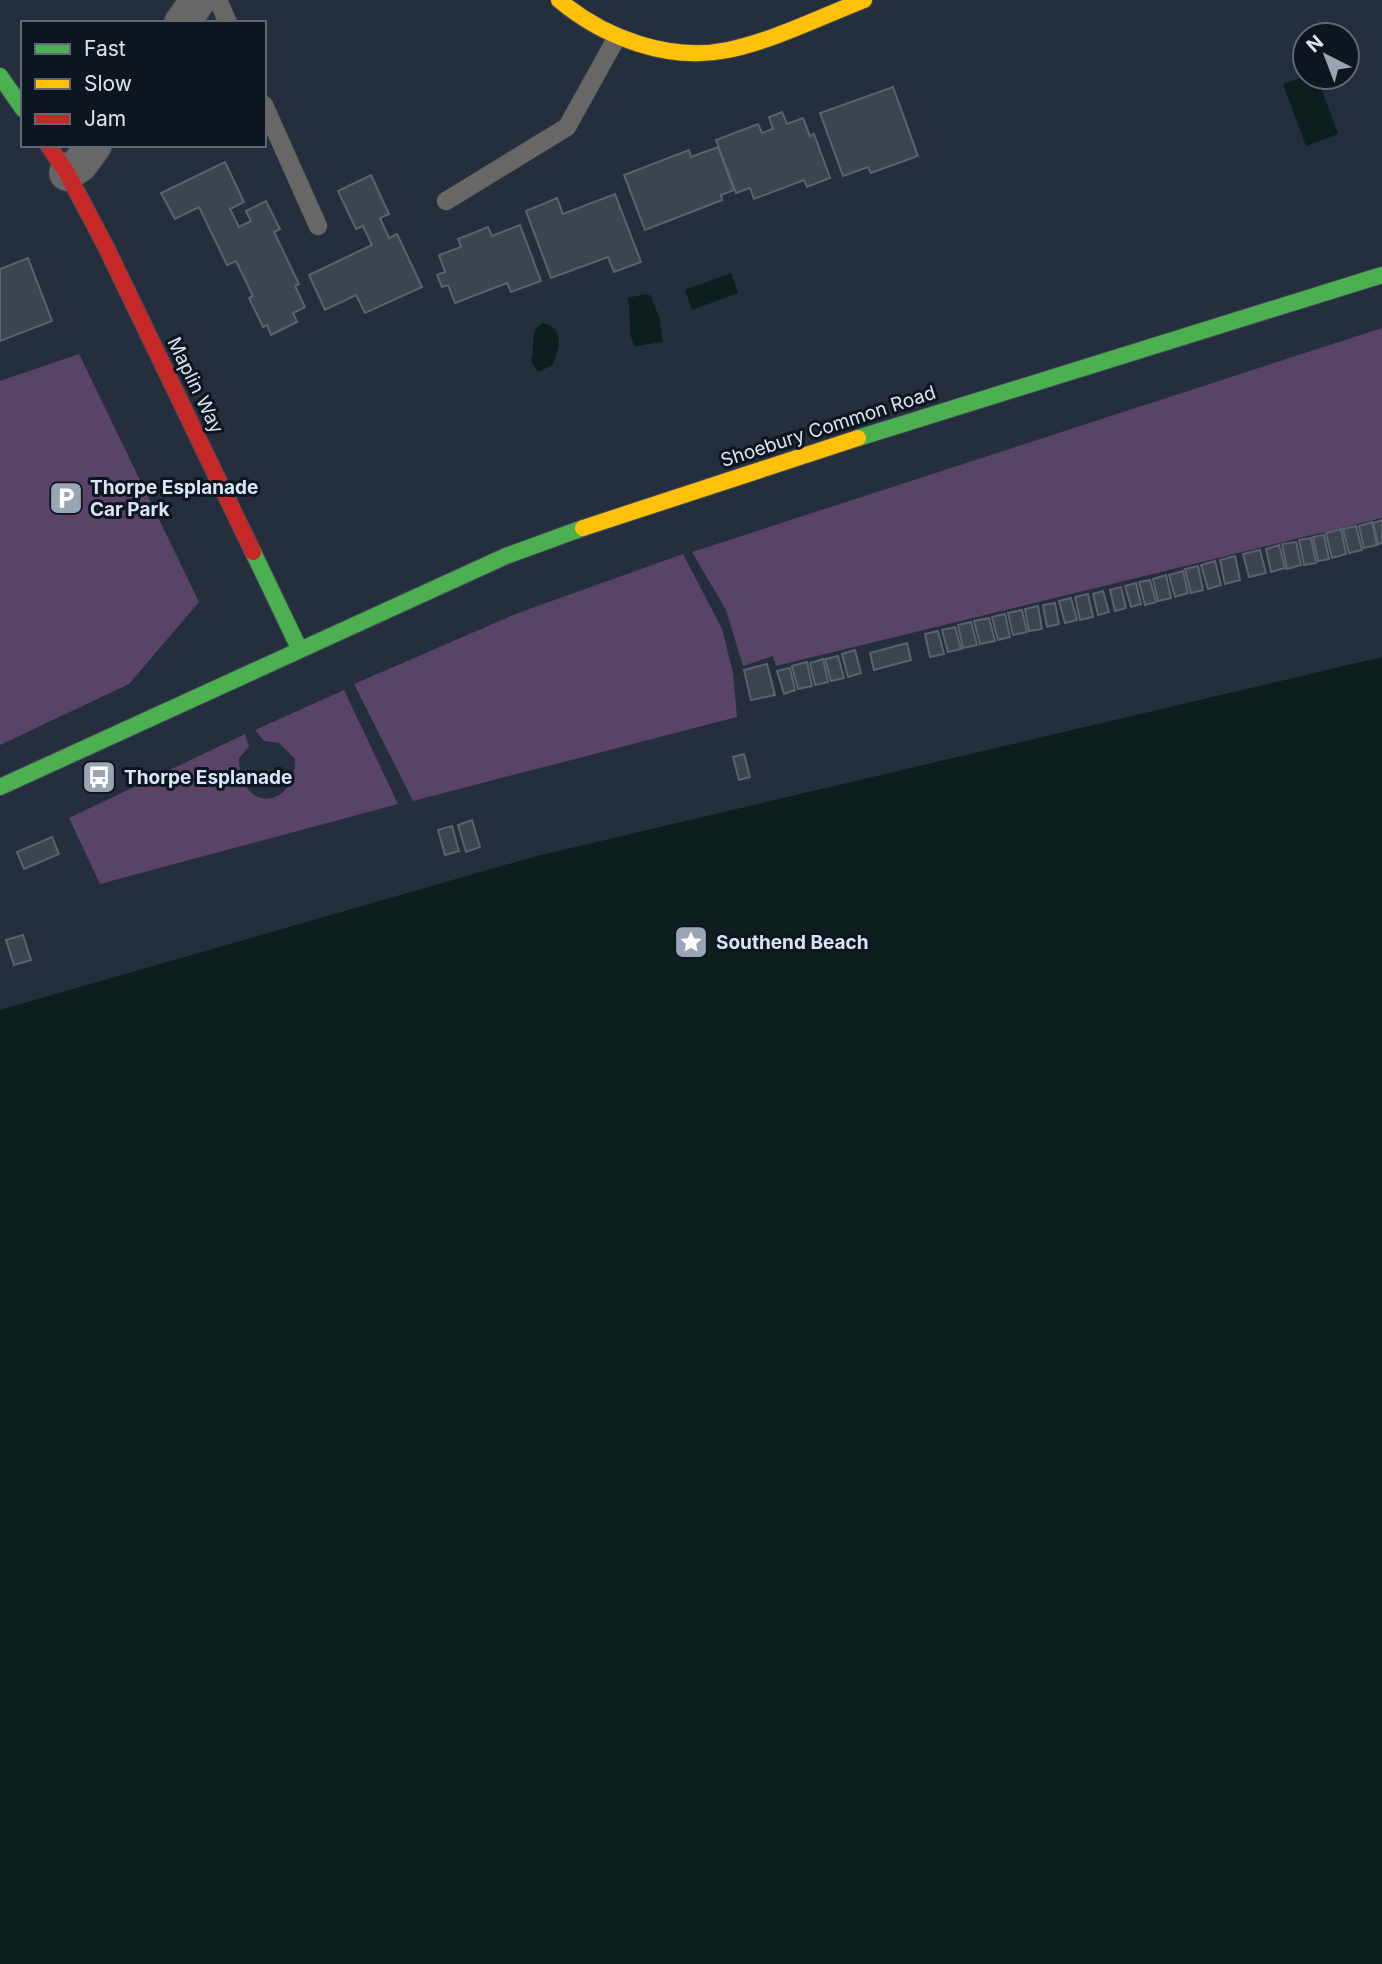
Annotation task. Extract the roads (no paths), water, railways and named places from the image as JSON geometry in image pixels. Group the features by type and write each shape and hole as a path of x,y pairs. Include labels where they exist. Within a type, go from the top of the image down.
{"main road":[{"path":"559,0 617,37 652,47 687,52 727,50 864,0"},
{"path":"0,76 21,106"},
{"name":"Maplin Way","path":"49,147 67,173 106,247 299,648"},
{"name":"Shoebury Common Road","path":"299,648 488,562 605,520 978,399 1382,275"},
{"path":"0,787 299,648"}],"street":[{"path":"183,21 198,0"},
{"path":"67,173 80,164 93,147"}],"lane":[{"path":"218,0 227,21"},
{"path":"446,201 567,127 617,37"},
{"path":"266,109 318,226"}],"place":[{"name":"Thorpe Esplanade Car Park","path":"66,498"},
{"name":"Thorpe Esplanade","path":"99,777"},
{"name":"Southend Beach","path":"691,942"}]}
